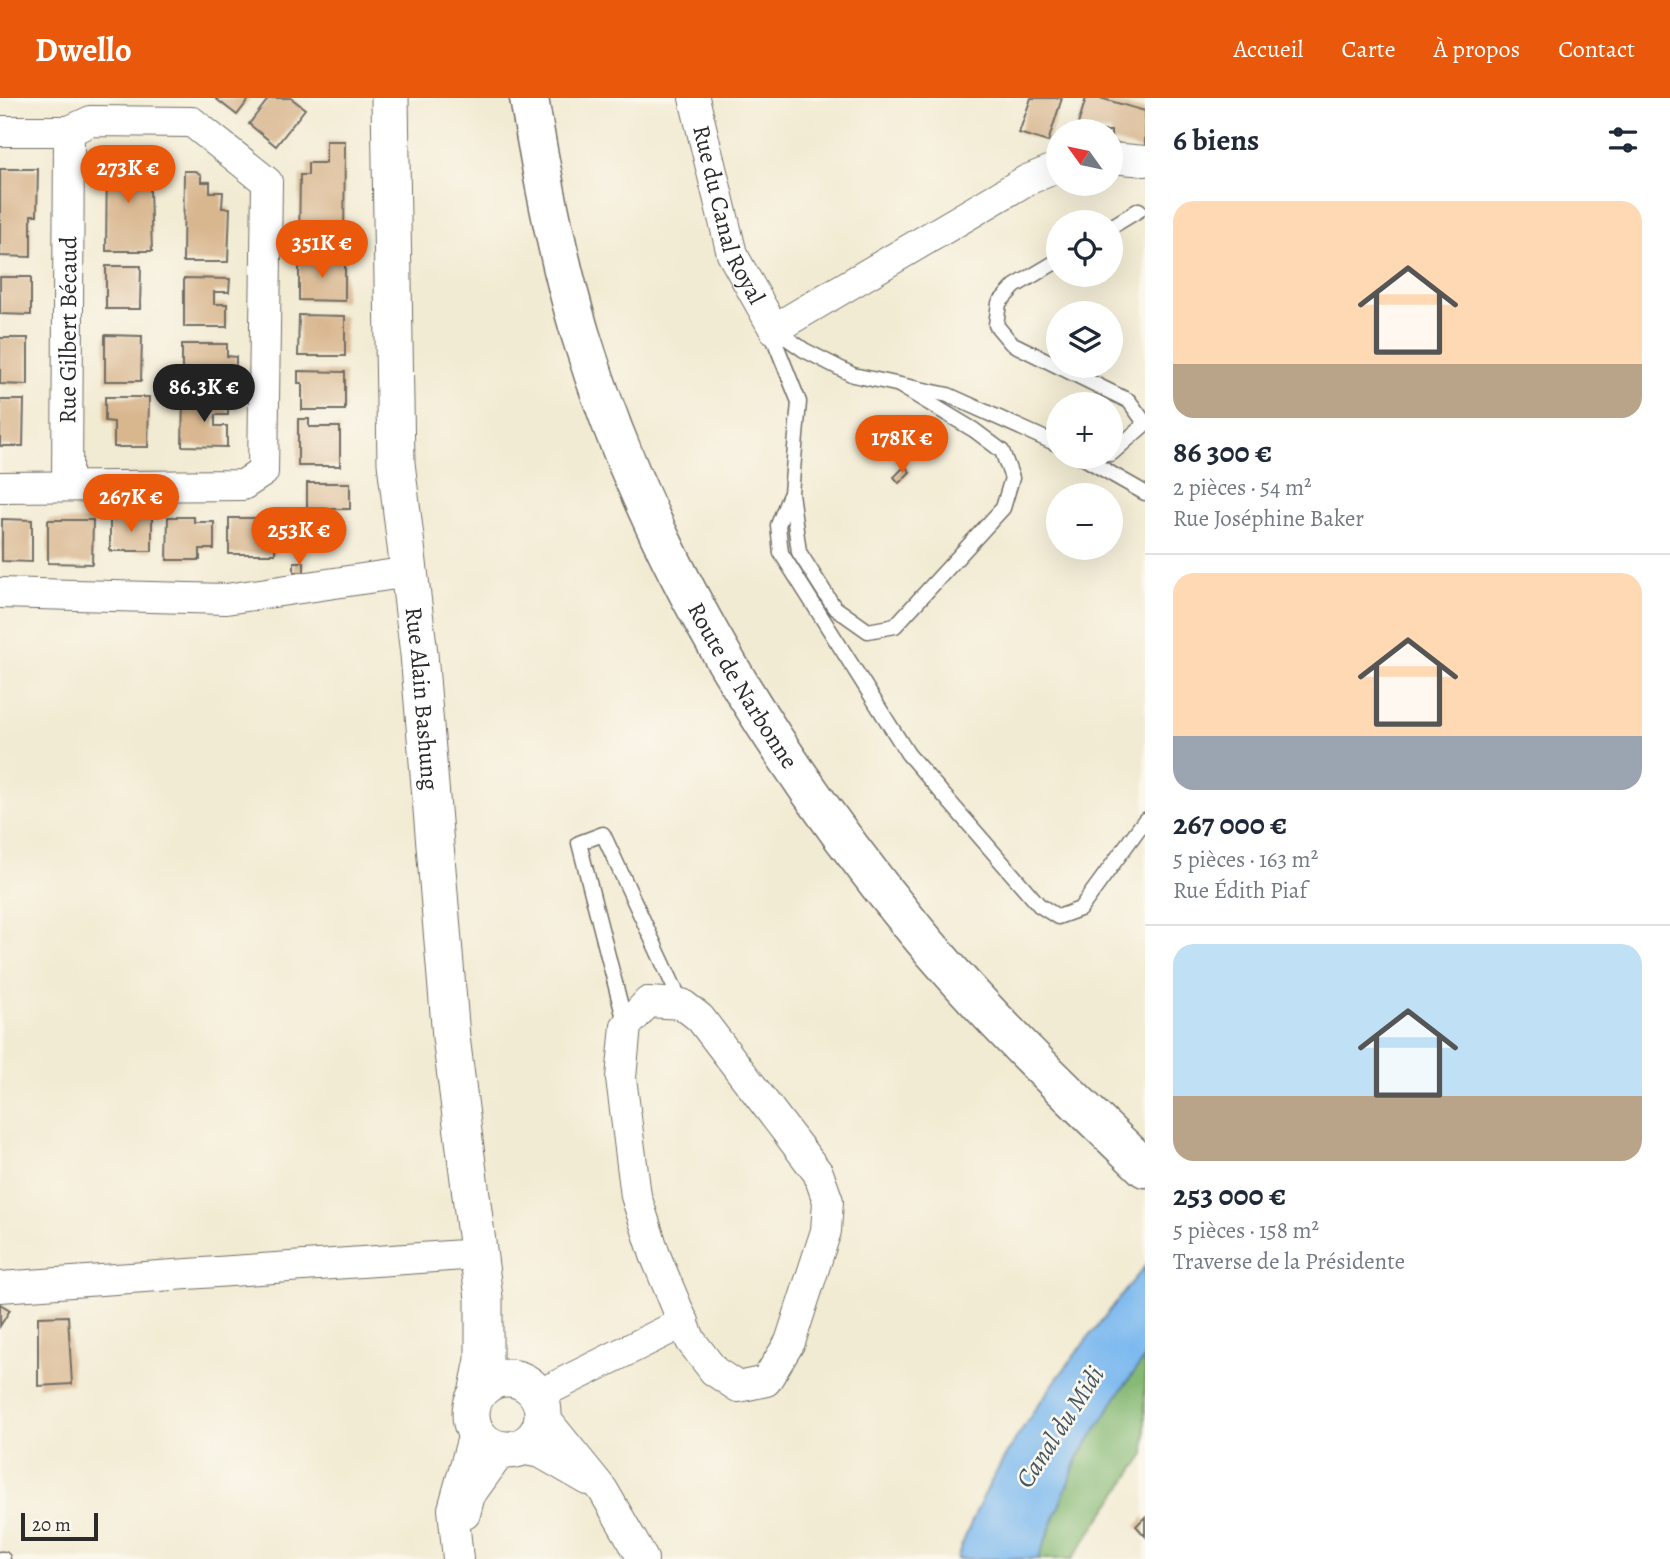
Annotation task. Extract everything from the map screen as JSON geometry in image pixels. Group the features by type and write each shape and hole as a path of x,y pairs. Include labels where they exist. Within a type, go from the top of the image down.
{"main road":[{"name":"Route de Narbonne","path":"529,98 544,191 580,333 616,431 692,603 776,741 834,825 917,932 1002,1028 1145,1168"},
{"name":"Route de Narbonne","path":"550,98 565,188 602,324 636,425 706,583 743,648 797,734 853,811 936,916 1048,1037 1145,1134"}],"street":[{"name":"Rue Alain Bashung","path":"390,98 396,463 410,572 451,1037 484,1298 484,1360 492,1430"},
{"name":"Rue du Canal Royal","path":"694,98 732,254 774,329"},
{"path":"0,131 69,131 91,121 192,122 267,182 263,472 243,485 0,487"},
{"name":"Rue Gilbert Bécaud","path":"67,486 69,131"},
{"path":"1124,159 1145,160"},
{"path":"774,329 1015,187 1046,173"},
{"path":"0,593 226,600 410,572"},
{"path":"648,1002 682,1004 700,1017 818,1173 828,1201 826,1231 790,1342 766,1381 738,1387 714,1371 691,1341 654,1255 636,1196 621,1078 626,1026 648,1002"},
{"path":"0,1287 478,1254"},
{"name":"Rue Alain Bashung","path":"484,1298 501,1341 535,1397"},
{"path":"535,1397 684,1322"},
{"path":"458,1549 470,1495 492,1430 492,1381 503,1378 535,1397 603,1490 643,1559"},
{"path":"492,1430 535,1436 535,1397"},
{"path":"492,1430 541,1453 603,1490"}],"lane":[{"path":"1123,220 1139,210"},
{"path":"1046,268 1015,286 999,303 996,325 1011,343 1129,401 1145,423 1123,443"},
{"path":"774,329 804,350 853,375 948,395 1046,439"},
{"path":"774,329 775,342 799,402 799,434 791,493 778,525 781,554 908,754 1039,905 1058,917 1080,909 1145,820"},
{"path":"791,493 799,552 834,607 868,631 895,626 1003,508 1012,478 1002,451 974,430 899,386"},
{"path":"1117,469 1145,493"},
{"path":"626,1026 579,843 603,834 682,1004"}],"green space":[{"path":"1145,1358 1145,1454 1072,1559 1038,1559 1078,1458 1121,1390"}],"water":[{"name":"Canal du Midi","path":"1145,1266 1145,1358 1121,1390 1078,1458 1038,1559 957,1559 992,1479 1014,1442 1064,1369"}],"building":[{"path":"215,98 250,98 237,115"},
{"path":"269,98 291,98 305,109 276,146 249,124"},
{"path":"1031,98 1062,98 1055,119 1046,119 1046,141 1019,133"},
{"path":"1086,98 1100,98 1145,111 1145,151 1124,145 1124,119 1080,119"},
{"path":"326,141 345,141 344,245 299,244 300,175 308,175 308,163 326,163"},
{"path":"107,158 149,159 152,251 106,251"},
{"path":"0,169 38,169 37,215 31,215 31,257 0,256"},
{"path":"184,171 196,171 201,175 201,182 210,182 210,192 223,192 222,208 230,208 228,262 183,262"},
{"path":"299,260 345,260 345,301 299,300"},
{"path":"106,266 141,266 140,309 106,309"},
{"path":"0,277 31,277 31,315 0,314"},
{"path":"184,278 230,279 229,292 214,292 214,304 227,304 227,327 184,327"},
{"path":"299,315 345,316 345,356 298,356"},
{"path":"105,335 142,336 141,381 105,381"},
{"path":"0,338 28,338 28,385 0,384"},
{"path":"182,344 227,344 227,356 236,357 236,385 182,385"},
{"path":"298,371 345,372 345,410 302,410 302,383 298,383"},
{"path":"105,397 149,397 148,447 114,447 114,422 105,421"},
{"path":"0,400 24,400 23,446 0,446"},
{"path":"183,401 228,402 228,415 215,415 215,426 227,426 227,447 182,446"},
{"path":"298,419 309,419 309,427 340,427 340,466 298,466"},
{"path":"905,466 910,472 899,483 894,477"},
{"path":"307,483 350,483 350,509 332,509 333,531 307,531"},
{"path":"110,517 152,517 152,551 110,551"},
{"path":"168,517 194,517 194,522 214,522 214,549 200,549 200,560 167,560"},
{"path":"229,518 276,518 275,554 229,554"},
{"path":"2,519 32,520 32,562 2,561"},
{"path":"48,520 93,520 92,564 48,563"},
{"path":"294,562 304,562 304,572 294,572"},
{"path":"0,1304 10,1310 0,1326"},
{"path":"68,1316 72,1384 38,1386 38,1317"},
{"path":"1145,1517 1145,1536 1136,1526"}]}
